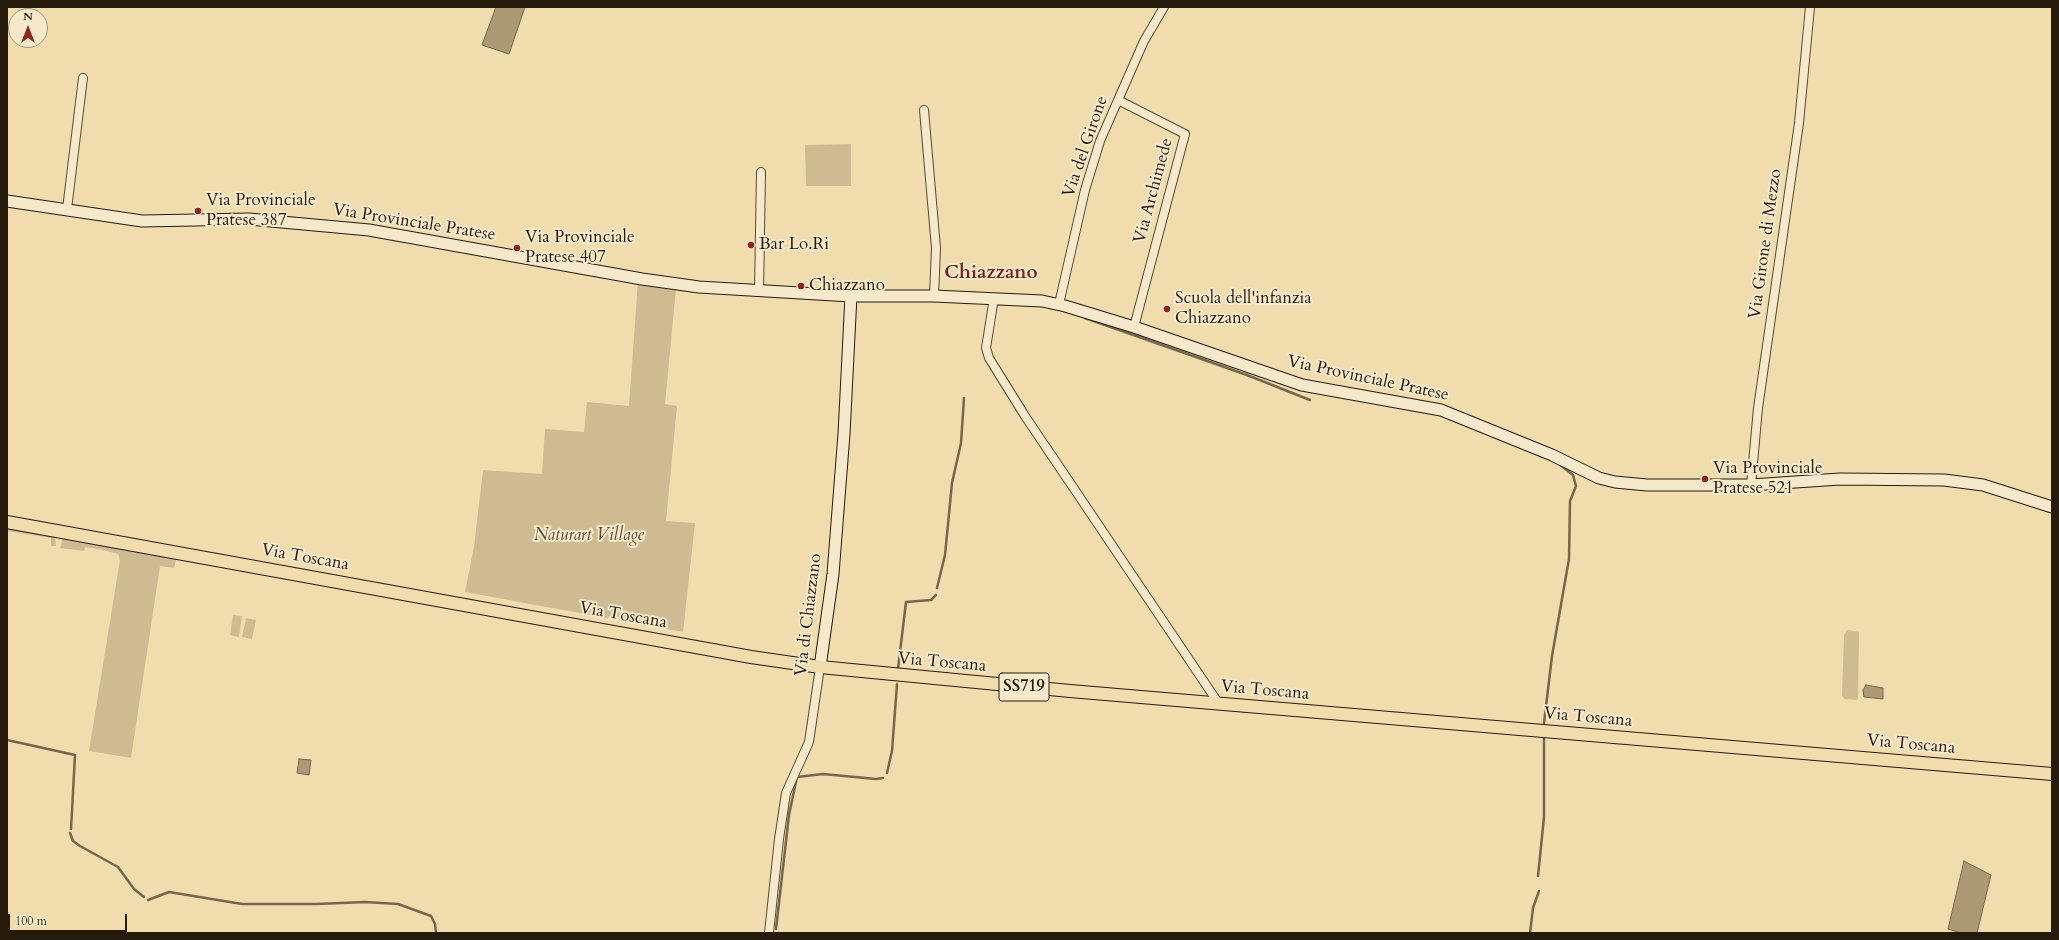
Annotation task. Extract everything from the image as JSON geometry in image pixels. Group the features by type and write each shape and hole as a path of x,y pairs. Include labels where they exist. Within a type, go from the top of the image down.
{"main road":[{"name":"Via Toscana","path":"7,522 820,668 1219,704 2052,774"}],"street":[{"name":"Via del Girone","path":"1059,304 1070,250 1091,167 1144,41 1164,7"},
{"name":"Via Girone di Mezzo","path":"1751,485 1758,408 1799,123 1810,7"},
{"path":"67,209 82,78"},
{"name":"Via Archimede","path":"1118,100 1185,134 1134,327"},
{"path":"924,110 936,248 934,296"},
{"path":"759,292 761,172"},
{"name":"Via Provinciale Pratese","path":"7,201 142,221 248,220 369,230 650,280 699,287 759,292 851,296 934,296 1042,301 1059,304 1134,327 1302,385 1441,410 1552,455 1600,478 1615,482 1647,485 1751,485 1840,479 1957,481 1983,485 2052,507"},
{"name":"Via di Chiazzano","path":"769,933 779,839 786,793 809,742 833,574 844,434 851,296"},
{"path":"994,298 986,348 989,358 1033,428 1219,704"}],"green space":[{"path":"851,144 851,186 806,186 805,145"},
{"name":"Naturart Village","path":"638,281 676,288 665,404 677,406 666,521 695,523 683,632 465,592 474,547 483,470 542,474 545,429 584,432 587,402 629,406"},
{"path":"7,528 52,536 55,538 56,546 51,546 51,538 7,531"},
{"path":"63,538 174,558 176,560 174,568 160,566 131,758 89,751 120,560 118,554 103,550 85,547 84,551 60,548"},
{"path":"233,615 242,616 239,637 230,635"},
{"path":"246,618 256,620 252,639 242,637"},
{"path":"1847,630 1859,632 1858,699 1856,700 1845,699 1842,696 1844,635"}],"shaded area":[{"path":"496,7 525,7 509,54 482,45"},
{"path":"1866,685 1883,688 1883,699 1864,697 1863,690"},
{"path":"299,759 311,760 309,775 297,773"},
{"path":"1964,861 1991,875 1977,933 1961,933 1948,929"}],"waterway":[{"path":"1085,318 1247,375 1310,400"},
{"path":"937,588 945,555 952,483 961,443 964,398"},
{"path":"1544,723 1552,656 1569,559 1570,501 1576,486 1573,475 1559,464"},
{"path":"898,669 906,602 931,600 936,595"},
{"path":"887,773 892,751 897,684"},
{"path":"1538,876 1544,817 1544,739"},
{"path":"7,740 75,755 71,829"},
{"path":"776,929 789,815 797,777 823,774 876,779 883,778"},
{"path":"70,833 73,841 80,846 118,867 134,889 144,897"},
{"path":"1530,933 1533,908 1539,891"},
{"path":"148,900 169,892 242,904 317,904 365,902 398,904 431,916 435,924 436,933"}],"place":[{"name":"Via Provinciale Pratese 387","path":"198,211"},
{"name":"Bar Lo.Ri","path":"751,245"},
{"name":"Via Provinciale Pratese 407","path":"517,248"},
{"name":"Chiazzano","path":"801,286"},
{"name":"Scuola dell'infanzia Chiazzano","path":"1167,309"},
{"name":"Via Provinciale Pratese 521","path":"1705,479"}],"district":[{"name":"Chiazzano","path":"991,274"}]}
